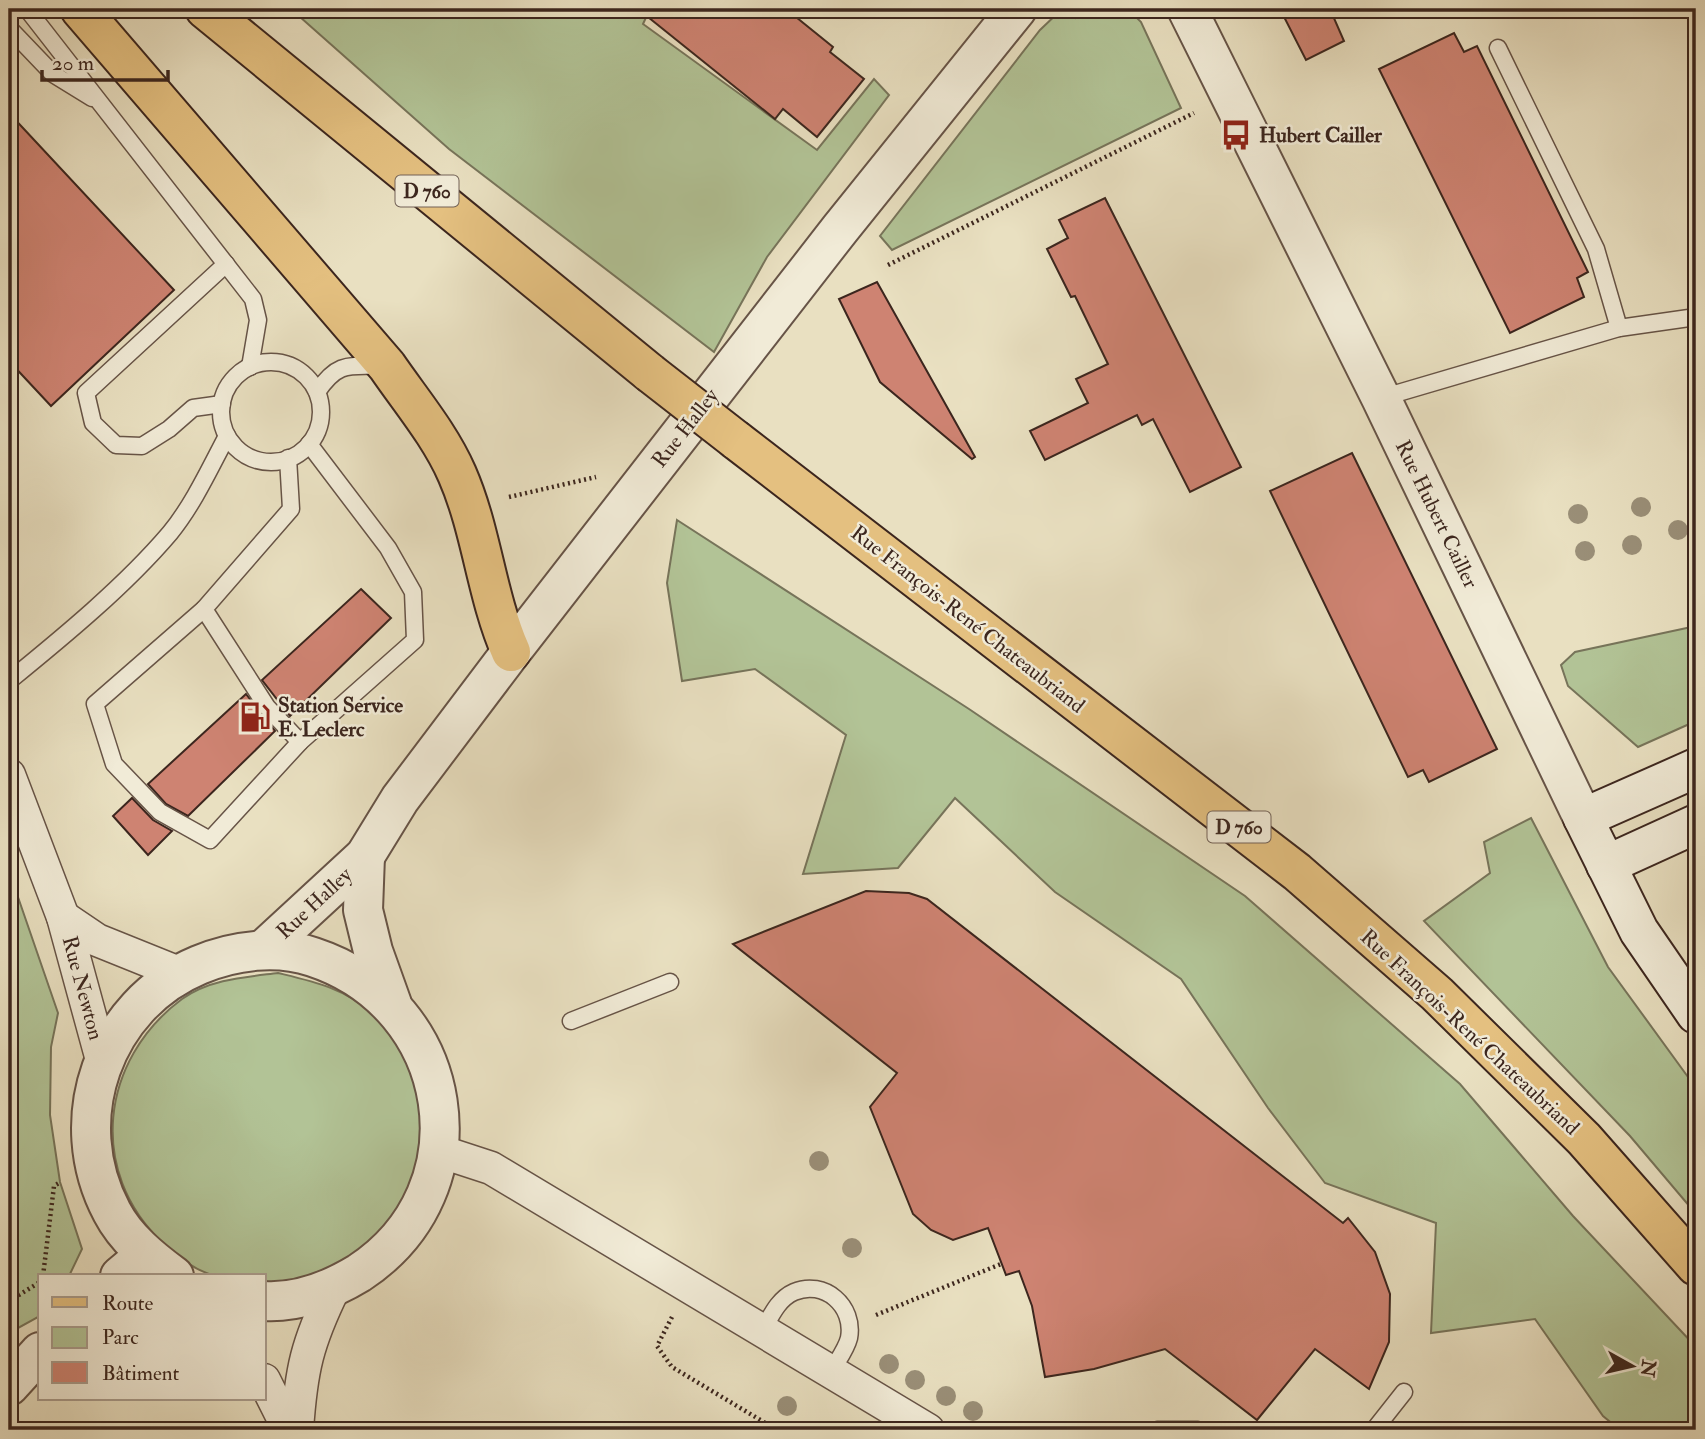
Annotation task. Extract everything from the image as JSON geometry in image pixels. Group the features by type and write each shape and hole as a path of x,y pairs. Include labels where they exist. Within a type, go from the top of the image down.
{"main road":[{"path":"80,9 387,366 457,473 469,506 497,620 511,652"},
{"name":"Rue François-René Chateaubriand","path":"205,9 650,373 1297,872 1437,994 1486,1042 1584,1139 1696,1266"}],"street":[{"name":"Rue Halley","path":"263,950 365,856 400,799 511,652 840,229 1017,9"},
{"name":"Rue Hubert Cailler","path":"1187,9 1381,398 1639,931 1696,1014"},
{"path":"1583,818 1696,768"},
{"name":"Rue Newton","path":"9,775 63,916 102,1060"},
{"path":"1606,865 1696,824"},
{"name":"Rue Halley","path":"365,856 363,910 392,1004"},
{"name":"Rue Newton","path":"63,916 97,940 179,973"},
{"path":"147,1269 113,1213 93,1163 90,1128 93,1094 102,1060 133,1010 179,973 220,956 263,950 311,956 355,974 392,1004 422,1047 439,1098 439,1151 421,1208 384,1256 334,1288 280,1302 266,1301"},
{"path":"439,1151 491,1168 928,1430"},
{"path":"297,1430 303,1365 314,1328 334,1288"},
{"path":"9,1386 38,1354"},
{"path":"266,1384 289,1430"}],"lane":[{"path":"27,9 253,299 257,331 250,367"},
{"path":"9,28 53,74 102,104"},
{"path":"1498,48 1596,249 1619,328"},
{"path":"222,404 193,408 169,429 142,446 116,445 93,423 86,393 226,264"},
{"path":"1381,398 1619,328 1696,317"},
{"path":"266,363 296,369 309,379 317,391 321,422 309,444 288,458 263,462 248,457 227,436 222,404 237,376 250,367 266,363"},
{"path":"317,391 334,370 343,366 387,366"},
{"path":"9,681 77,625 169,534 188,509 227,436"},
{"path":"288,458 291,509 204,609 95,704 114,764 160,812 210,840 300,742 415,640 413,592 388,548 309,444"},
{"path":"204,609 267,707 300,742"},
{"path":"571,1021 670,982"},
{"path":"763,1330 783,1299 808,1289 832,1295 847,1314 850,1326 849,1340 831,1372"},
{"path":"1374,1430 1404,1392"},
{"path":"1157,1430 1198,1430"}],"path":[{"path":"888,265 1198,110"},
{"path":"43,1274 54,1186 93,1163"},
{"path":"850,1326 1001,1264"},
{"path":"9,1301 38,1283"},
{"path":"688,1285 657,1346 672,1367 777,1430"}],"green space":[{"path":"291,9 645,9 649,11 643,24 817,150 874,79 889,95 767,257 714,352 449,149"},
{"path":"1062,9 1068,9 1076,18 1104,9 1128,9 1141,22 1181,108 892,250 880,236 1040,30"},
{"path":"677,520 969,709 1245,896 1460,1084 1573,1216 1696,1347 1696,1430 1620,1430 1603,1416 1535,1319 1431,1333 1436,1223 1325,1183 1268,1108 1181,979 1055,892 955,798 898,868 803,874 846,735 755,669 682,681 667,583"},
{"path":"1696,626 1696,721 1638,747 1568,686 1561,665 1575,652"},
{"path":"1531,818 1608,967 1696,1088 1696,1214 1630,1136 1424,921 1490,873 1484,842"},
{"path":"9,871 58,1013 51,1047 50,1115 60,1182 82,1249 70,1274 38,1274 38,1317 9,1333"},
{"path":"278,973 339,991 361,1004 395,1041 411,1072 420,1105 421,1139 416,1172 402,1204 382,1232 354,1257 323,1274 300,1281 266,1284 266,1274 208,1274 187,1263 163,1243 139,1215 122,1184 114,1151 113,1117 120,1084 134,1053 155,1024 193,992 216,983"}],"building":[{"path":"638,9 786,9 833,47 830,52 864,79 817,137 783,109 775,119"},
{"path":"1280,9 1330,9 1344,41 1306,60"},
{"path":"1454,33 1464,52 1477,46 1588,272 1577,278 1584,297 1510,333 1379,69"},
{"path":"9,113 174,290 51,406 9,361"},
{"path":"1105,198 1241,467 1190,492 1153,419 1142,425 1137,415 1045,460 1030,431 1088,403 1076,379 1108,364 1075,296 1071,297 1047,249 1068,238 1059,220"},
{"path":"877,282 975,457 972,459 880,382 839,299"},
{"path":"1352,453 1497,749 1429,782 1423,770 1408,777 1270,491"},
{"path":"361,589 391,618 290,716 262,680"},
{"path":"246,694 275,731 188,816 166,804 148,784"},
{"path":"132,798 153,820 172,831 148,855 113,816"},
{"path":"866,891 909,893 927,899 1343,1223 1348,1218 1375,1252 1390,1294 1389,1342 1369,1389 1315,1349 1257,1420 1165,1349 1094,1369 1045,1377 1032,1306 1019,1271 1006,1275 988,1228 953,1240 931,1230 913,1214 870,1107 897,1073 733,944"}],"place":[{"name":"Hubert Cailler","path":"1236,135"},
{"name":"Station Service E. Leclerc","path":"255,717"}]}
